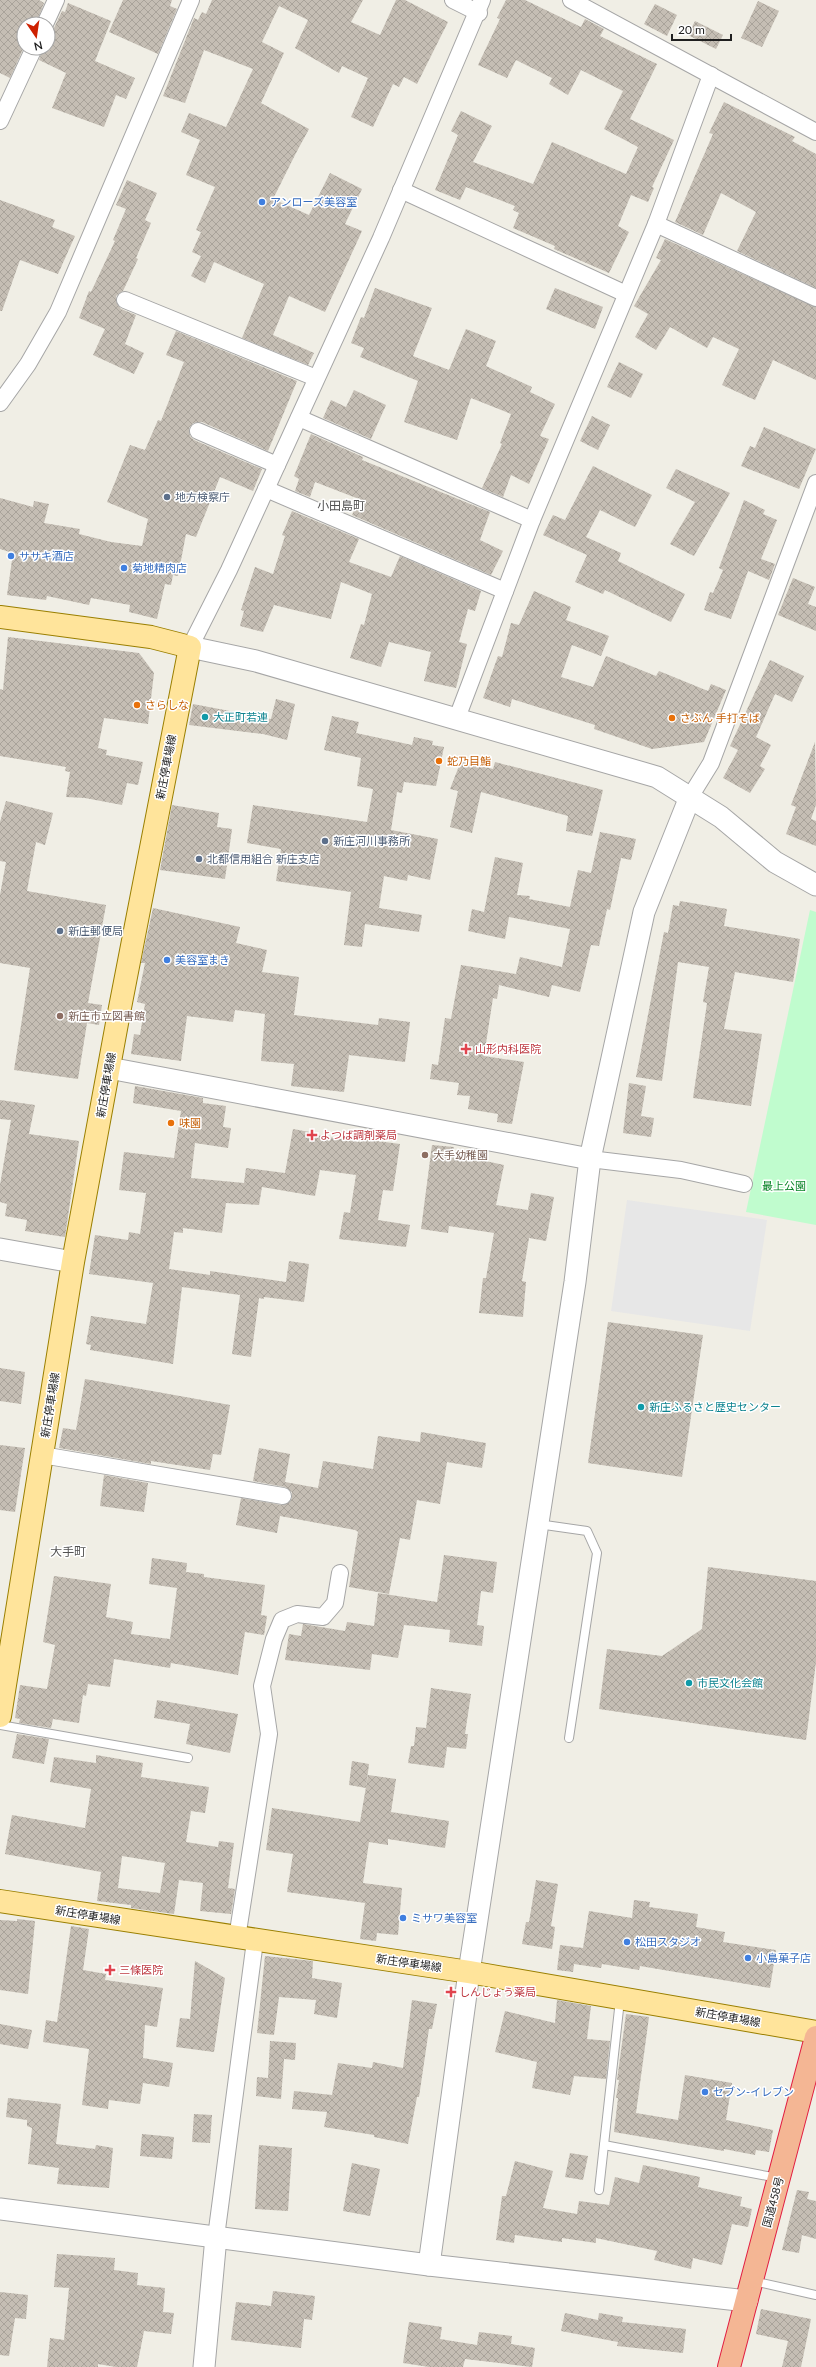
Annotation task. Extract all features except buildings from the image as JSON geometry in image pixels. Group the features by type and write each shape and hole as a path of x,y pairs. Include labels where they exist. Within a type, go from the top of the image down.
{"highway":[{"name":"国道458号","path":"729,2367 816,2037"}],"main road":[{"path":"0,617 151,637 190,646"},
{"name":"新庄停車場線","path":"0,1716 73,1262 190,646"},
{"name":"新庄停車場線","path":"0,1901 469,1972 816,2032"}],"street":[{"path":"49,16 56,0"},
{"path":"0,403 28,364 58,312 191,0"},
{"path":"453,0 480,6 401,190 299,418 229,570 190,646 256,661 458,718 657,777 721,817 775,862 816,885"},
{"path":"571,0 816,132"},
{"path":"0,121 30,56"},
{"path":"458,718 532,520 656,224 711,75"},
{"path":"401,190 626,294"},
{"path":"656,224 816,298"},
{"path":"125,300 316,378"},
{"path":"299,418 532,520"},
{"path":"198,431 277,465"},
{"path":"429,2265 469,1972 576,1282 590,1159 644,912 690,797 711,764 816,483"},
{"path":"266,489 505,591"},
{"path":"109,1068 590,1159 681,1170 744,1184"},
{"path":"0,1248 73,1262"},
{"path":"42,1455 283,1496"},
{"path":"204,2367 246,1939 269,1734 262,1686 274,1639 282,1620 297,1614 323,1617 334,1603 340,1573"},
{"path":"0,2209 429,2265 750,2291"}],"lane":[{"path":"538,1524 587,1532 597,1554 569,1738"},
{"path":"0,1725 188,1758"},
{"path":"599,2190 620,1998"},
{"path":"604,2145 779,2178"},
{"path":"750,2291 816,2295"}],"green space":[{"name":"最上公園","path":"810,910 816,912 816,1225 746,1212"}],"shaded area":[{"path":"627,1200 767,1220 750,1331 611,1311"}],"place":[{"name":"アンローズ美容室","path":"262,202"},
{"name":"地方検察庁","path":"167,497"},
{"name":"ササキ酒店","path":"11,556"},
{"name":"菊地精肉店","path":"124,568"},
{"name":"さらしな","path":"137,705"},
{"name":"大正町若連","path":"205,717"},
{"name":"さぶん 手打そば","path":"672,718"},
{"name":"蛇乃目鮨","path":"439,761"},
{"name":"新庄河川事務所","path":"325,841"},
{"name":"北都信用組合 新庄支店","path":"199,859"},
{"name":"新庄郵便局","path":"60,931"},
{"name":"美容室まき","path":"167,960"},
{"name":"新庄市立図書館","path":"60,1016"},
{"name":"山形内科医院","path":"466,1049"},
{"name":"味園","path":"171,1123"},
{"name":"よつば調剤薬局","path":"312,1135"},
{"name":"大手幼稚園","path":"425,1155"},
{"name":"新庄ふるさと歴史センター","path":"641,1407"},
{"name":"市民文化会館","path":"689,1683"},
{"name":"ミサワ美容室","path":"403,1918"},
{"name":"松田スタジオ","path":"627,1942"},
{"name":"小島菓子店","path":"748,1958"},
{"name":"三條医院","path":"110,1970"},
{"name":"しんじょう薬局","path":"451,1992"},
{"name":"セブン-イレブン","path":"705,2092"}],"district":[{"name":"小田島町","path":"341,506"},
{"name":"大手町","path":"68,1552"}]}
